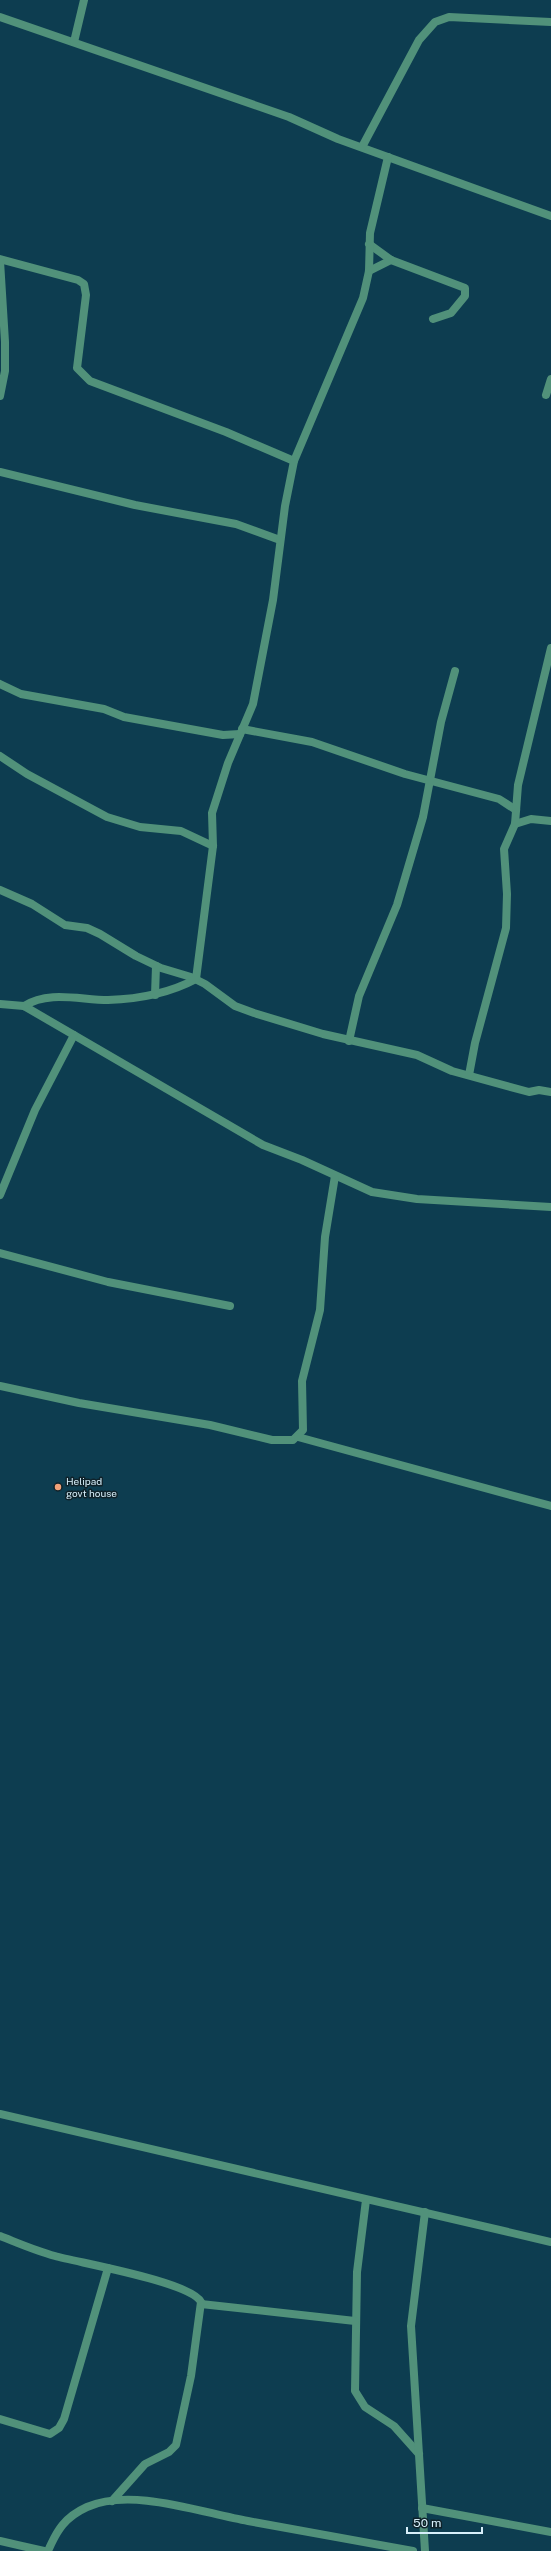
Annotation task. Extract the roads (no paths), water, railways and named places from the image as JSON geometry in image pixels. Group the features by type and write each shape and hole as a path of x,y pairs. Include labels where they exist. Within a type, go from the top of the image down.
{"street":[{"path":"74,42 84,0"},
{"path":"362,148 419,40 435,22 449,17 551,22"},
{"path":"0,18 74,42 289,117 362,148 551,216"},
{"path":"196,979 213,846 212,813 216,794 253,704 273,600 280,540 294,461 314,411 354,323 369,272 369,244 388,157"},
{"path":"369,244 391,260 465,288 466,296 457,308 433,320"},
{"path":"0,396 5,371 5,342 0,260 78,280 84,284 86,295 77,368 82,375 90,381 226,432 294,461"},
{"path":"369,272 391,260"},
{"path":"546,395 551,379"},
{"path":"0,472 135,505 236,524 280,540"},
{"path":"469,1075 474,1042 506,928 508,894 504,849 515,824 518,796 551,648"},
{"path":"349,1041 358,996 399,898 423,817 441,722 455,671"},
{"path":"0,684 21,694 104,709 124,717 223,735 241,732 312,742 430,781 499,799 531,819 551,821"},
{"path":"0,756 27,774 106,817 140,827 181,831 213,846"},
{"path":"499,799 518,796"},
{"path":"515,824 531,819"},
{"path":"0,890 32,904 65,925 87,928 156,966 196,979 235,1006 248,1011 349,1041 416,1055 452,1071 529,1092 539,1090 551,1092"},
{"path":"154,995 156,966"},
{"path":"24,1006 41,998 108,1000 154,995 169,992 196,979"},
{"path":"0,1004 24,1006 264,1145 302,1160 372,1192 418,1199 551,1207"},
{"path":"0,1195 2,1185 35,1110 74,1035"},
{"path":"0,1386 210,1425 272,1440 289,1442 298,1437 303,1430 302,1380 320,1310 325,1237 335,1176"},
{"path":"0,1253 108,1282 230,1306"},
{"path":"298,1437 551,1506"},
{"path":"0,2114 551,2242"},
{"path":"366,2200 357,2272 354,2370 355,2391 359,2400 372,2413 394,2426 419,2454"},
{"path":"425,2212 411,2326 425,2551"},
{"path":"0,2236 54,2256 108,2268 189,2291 199,2299 201,2304 191,2376 176,2444 169,2452 145,2464 112,2501"},
{"path":"0,2420 50,2434 60,2428 64,2419 108,2268"},
{"path":"201,2304 355,2321"},
{"path":"124,2488 134,2501"},
{"path":"48,2551 57,2529 66,2520 87,2507 112,2501 134,2501 175,2505 232,2518 413,2551"},
{"path":"422,2508 550,2531"},
{"path":"0,2541 44,2551"}],"place":[{"name":"Helipad govt house","path":"58,1487"}]}
